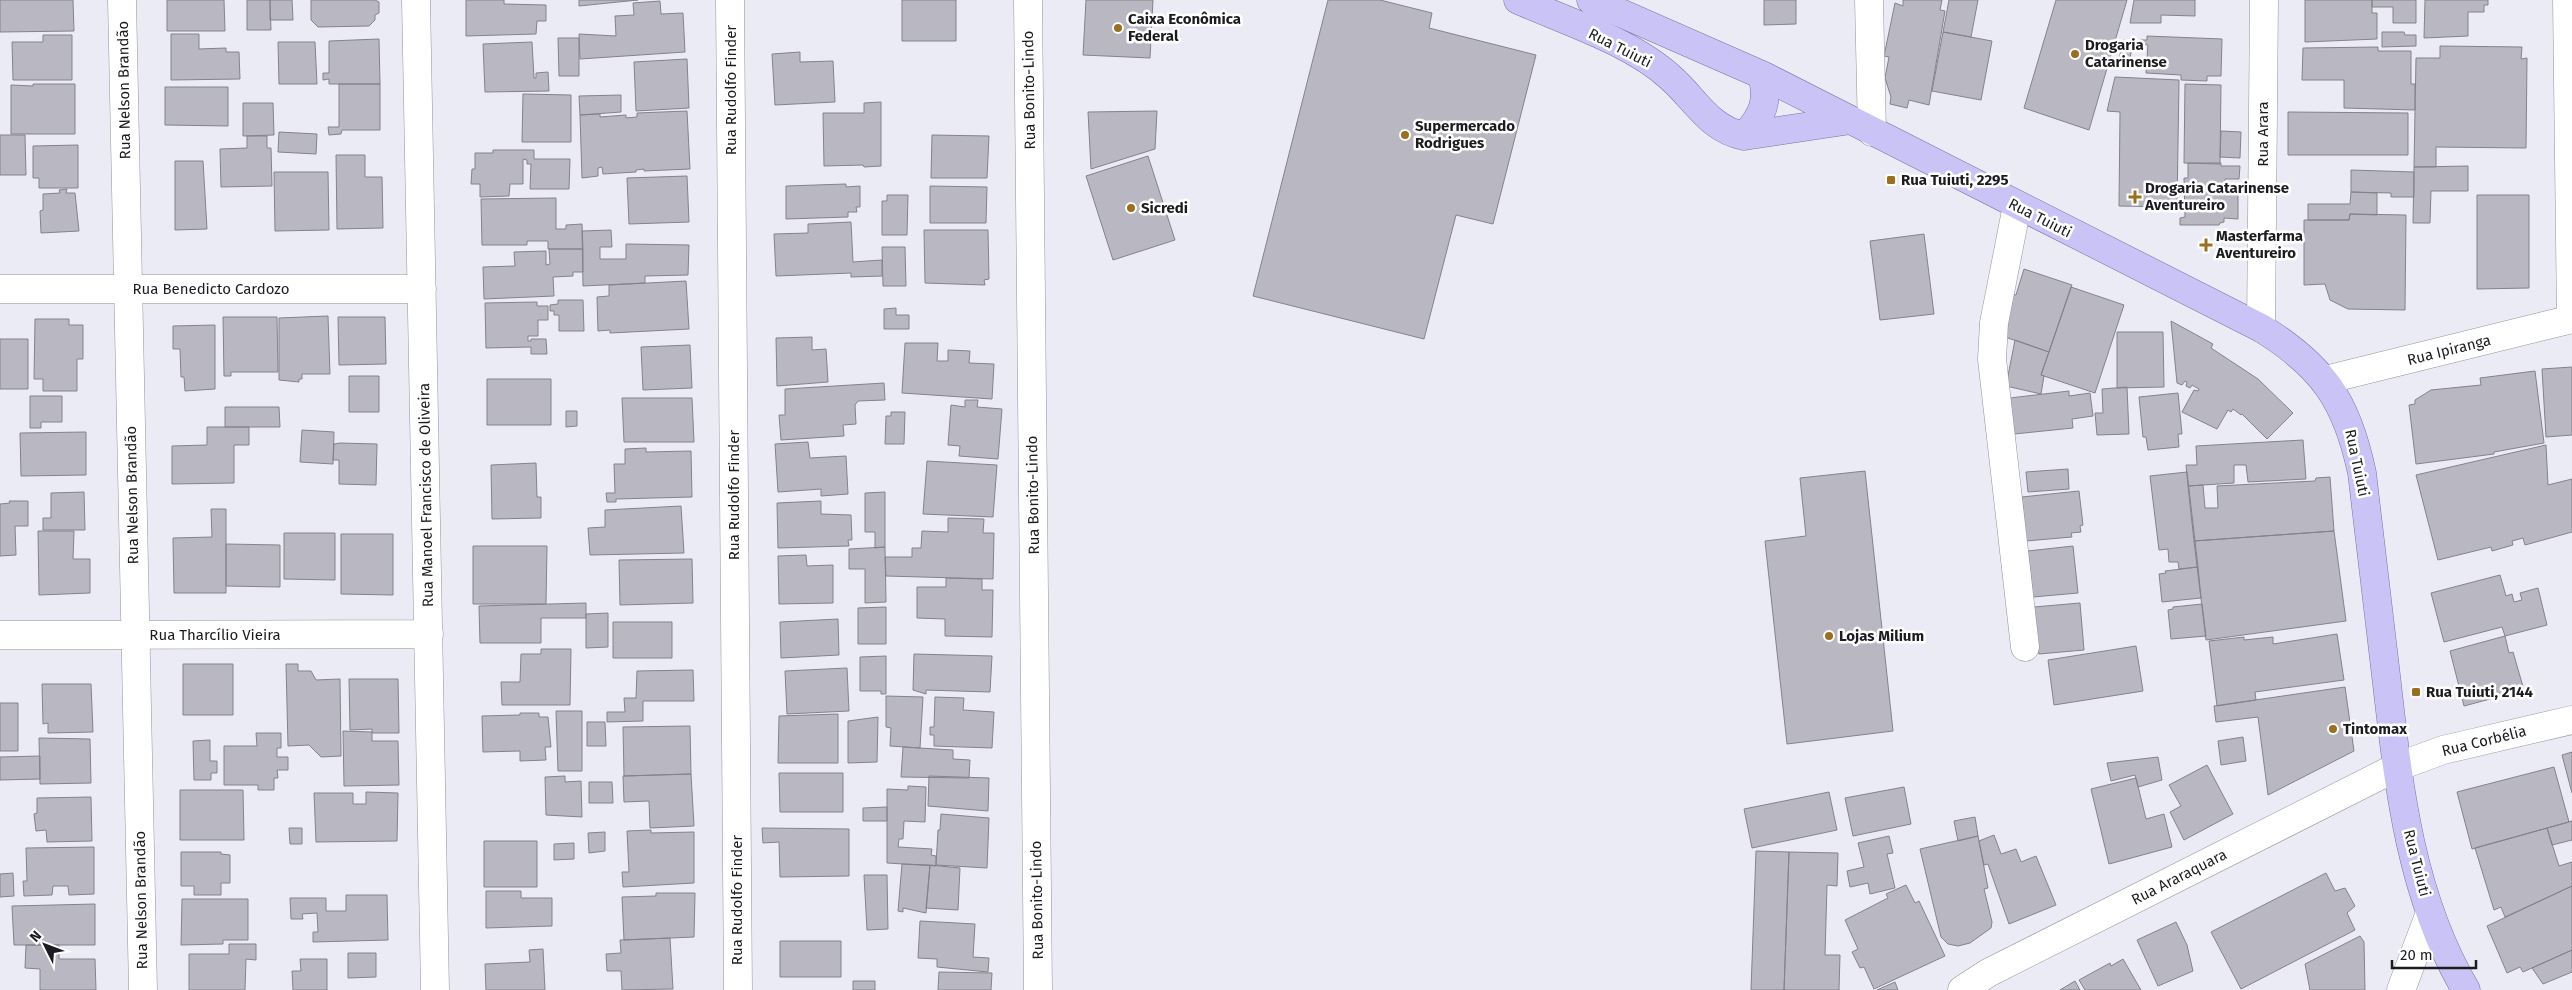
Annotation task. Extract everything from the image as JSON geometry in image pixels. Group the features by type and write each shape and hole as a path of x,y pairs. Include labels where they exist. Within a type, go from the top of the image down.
{"main road":[{"name":"Rua Tuiuti","path":"1518,0 1651,61 1671,77 1715,124 1729,133 1744,136 1862,126"},
{"name":"Rua Tuiuti","path":"1591,0 1762,75 2017,206 2261,328 2307,360 2325,380 2354,436 2362,473 2397,767 2415,866 2430,913 2444,947 2466,990"},
{"path":"1744,136 1755,125 1763,109 1766,91 1762,75"}],"street":[{"name":"Rua Nelson Brandão","path":"122,0 143,990"},
{"name":"Rua Manoel Francisco de Oliveira","path":"416,0 435,990"},
{"name":"Rua Rudolfo Finder","path":"730,0 738,990"},
{"name":"Rua Bonito-Lindo","path":"1028,0 1038,990"},
{"path":"1862,126 1869,0"},
{"name":"Rua Arara","path":"2261,328 2264,0"},
{"path":"2567,0 2572,319"},
{"path":"2017,206 1994,323 1992,359 2025,648"},
{"name":"Rua Benedicto Cardozo","path":"0,289 422,289"},
{"name":"Rua Ipiranga","path":"2325,380 2572,319"},
{"name":"Rua Tharcílio Vieira","path":"0,636 429,634"},
{"name":"Rua Corbélia","path":"2397,767 2443,750 2572,720"},
{"name":"Rua Araraquara","path":"1962,990 1988,973 2397,767"},
{"path":"2401,990 2430,913"}],"building":[{"path":"0,0 73,0 74,31 0,32"},
{"path":"167,0 224,0 225,31 167,31"},
{"path":"247,0 270,0 271,30 247,30"},
{"path":"270,0 292,0 293,20 270,20"},
{"path":"311,0 375,0 379,2 379,13 375,15 375,20 369,26 318,27 311,20"},
{"path":"466,0 504,0 504,4 546,5 546,21 537,21 536,34 466,36"},
{"path":"579,0 638,0 579,6"},
{"path":"902,0 956,0 956,41 902,41"},
{"name":"Caixa Econômica Federal","path":"1086,0 1153,0 1150,58 1083,55"},
{"name":"Supermercado Rodrigues","path":"1328,0 1380,0 1432,13 1429,28 1536,55 1493,224 1456,215 1424,339 1253,296"},
{"path":"1764,0 1796,0 1796,24 1764,25"},
{"path":"1903,0 1942,0 1940,10 1945,11 1929,105 1909,100 1907,108 1890,104 1891,97 1885,78 1889,57 1884,56 1895,3 1903,6"},
{"path":"1949,0 1978,0 1971,37 1943,32"},
{"name":"Drogaria Catarinense","path":"2056,0 2127,0 2089,130 2024,108"},
{"path":"2134,0 2195,0 2195,16 2161,15 2161,23 2130,23"},
{"path":"2305,0 2372,0 2372,13 2377,13 2377,39 2305,42"},
{"path":"2372,0 2416,0 2416,23 2393,23 2393,7 2372,7"},
{"path":"2425,0 2488,0 2488,5 2484,5 2484,12 2468,12 2468,36 2424,38"},
{"path":"660,1 661,14 683,13 685,52 580,59 579,34 616,36 615,16 634,15 633,3"},
{"path":"1943,32 1992,41 1981,100 1932,91"},
{"path":"2382,32 2404,32 2405,35 2416,35 2416,46 2382,47"},
{"path":"171,34 199,34 199,49 226,48 226,52 239,52 240,79 171,80"},
{"path":"43,35 72,35 72,80 13,80 12,42 43,42"},
{"path":"2147,36 2222,39 2221,76 2207,76 2207,81 2181,80 2181,75 2146,73 2148,45 2140,44 2140,40 2147,40"},
{"path":"558,38 579,38 579,76 559,76"},
{"path":"379,39 380,84 329,84 329,79 323,80 323,73 329,73 329,41"},
{"path":"2123,40 2133,43 2129,63 2119,60"},
{"path":"278,42 315,42 317,84 279,84"},
{"path":"532,42 534,78 536,78 536,73 548,72 549,91 485,92 483,44"},
{"path":"2440,46 2522,47 2521,59 2527,58 2526,148 2436,147 2436,167 2414,167 2416,58 2440,58"},
{"path":"2378,47 2378,51 2411,51 2411,84 2415,84 2415,110 2344,108 2344,80 2302,80 2303,48"},
{"path":"800,52 800,62 833,61 835,102 775,105 772,54"},
{"path":"687,59 689,108 636,111 634,62"},
{"path":"2115,77 2179,80 2177,207 2119,206 2120,112 2107,111"},
{"path":"33,84 75,84 75,134 11,134 11,85 33,86"},
{"path":"339,84 380,84 380,130 342,130 341,134 329,135 328,127 339,127"},
{"path":"2185,84 2221,85 2220,164 2184,163"},
{"path":"165,87 228,87 228,126 165,125"},
{"path":"523,94 571,95 571,142 522,142"},
{"path":"621,95 621,112 580,115 579,96"},
{"path":"881,102 881,166 824,166 823,113 864,113 864,103"},
{"path":"243,103 273,103 274,135 243,136"},
{"path":"687,111 690,169 644,171 644,169 636,170 636,172 603,174 602,167 598,168 598,176 582,178 580,115 600,114 600,117 626,115 626,118 637,117 637,113"},
{"path":"1157,111 1155,149 1091,169 1088,112"},
{"path":"2288,112 2408,113 2408,155 2288,155"},
{"path":"2221,131 2241,132 2240,158 2220,157"},
{"path":"279,132 317,134 316,154 278,152"},
{"path":"0,135 25,135 26,175 0,175"},
{"path":"932,135 989,136 987,178 931,178"},
{"path":"247,136 267,136 267,148 271,148 272,186 221,187 220,149 247,148"},
{"path":"78,145 78,188 39,188 39,178 33,178 33,146"},
{"path":"493,150 534,150 534,159 570,159 569,189 530,189 531,164 527,164 527,160 523,159 523,184 510,184 509,196 480,197 480,184 471,184 472,169 475,169 475,153 493,153"},
{"path":"336,155 365,155 365,177 382,177 383,228 337,229"},
{"name":"Sicredi","path":"1148,156 1175,240 1113,260 1086,176"},
{"path":"175,161 203,161 207,229 175,230"},
{"path":"2188,163 2221,163 2221,166 2240,166 2239,179 2225,179 2225,191 2238,192 2238,219 2224,218 2224,222 2219,225 2180,225 2180,218 2185,217 2184,178 2188,178"},
{"path":"2468,166 2468,191 2431,191 2430,223 2413,223 2414,167"},
{"path":"2351,170 2414,172 2414,197 2391,197 2391,193 2351,192"},
{"path":"274,172 328,172 329,230 275,231"},
{"path":"687,176 689,222 629,224 627,178"},
{"path":"846,184 846,187 860,186 860,207 856,207 857,212 848,212 848,217 786,219 786,186"},
{"path":"930,186 987,187 986,223 930,223"},
{"path":"67,189 66,193 75,193 79,231 41,233 40,211 43,210 43,194 60,193 59,190"},
{"path":"2351,192 2377,193 2377,215 2350,214 2349,220 2308,220 2308,204 2350,204"},
{"path":"887,195 908,195 907,235 882,235 882,201 887,201"},
{"path":"2477,195 2529,195 2529,288 2477,289"},
{"path":"556,198 556,229 566,229 566,225 582,224 583,249 548,249 548,241 527,241 527,245 482,245 481,199"},
{"path":"2350,214 2406,215 2405,310 2348,309 2330,300 2325,284 2304,285 2304,220 2349,220"},
{"path":"851,222 853,262 882,260 882,276 851,277 851,273 776,276 774,234 808,233 808,224"},
{"path":"611,230 612,247 600,247 600,259 626,259 626,244 689,245 688,275 645,276 645,283 583,286 582,231"},
{"path":"924,230 988,230 989,279 984,280 985,285 925,283"},
{"path":"1924,234 1934,314 1880,320 1870,241"},
{"path":"882,247 905,247 906,286 883,286"},
{"path":"549,249 583,249 583,272 573,272 573,276 553,277 554,296 484,299 483,267 515,266 514,252 546,251 546,265 550,264"},
{"path":"2024,269 2072,285 2049,352 2002,336 2010,294 2016,295"},
{"path":"686,281 689,329 610,333 610,330 598,331 597,297 609,296 609,285"},
{"path":"2071,287 2124,305 2095,393 2041,375"},
{"path":"558,300 583,300 584,331 559,331 559,315 554,315 554,311 550,311 550,305 558,304"},
{"path":"537,302 537,306 548,306 548,320 538,320 538,336 528,336 528,341 531,341 531,339 546,339 547,354 531,354 531,347 486,348 485,303"},
{"path":"896,308 896,315 909,315 909,329 884,329 884,309"},
{"path":"328,316 330,374 302,374 302,379 299,379 299,382 279,380 279,318"},
{"path":"223,317 277,317 278,372 231,372 231,376 224,376"},
{"path":"338,317 385,317 386,364 339,365"},
{"path":"35,319 69,319 69,325 83,325 83,359 77,359 77,391 43,391 43,379 34,379"},
{"path":"2171,321 2213,344 2211,348 2258,379 2293,413 2267,439 2242,414 2233,409 2231,412 2228,410 2217,429 2182,412 2194,390 2198,391 2199,389 2192,385 2190,388 2186,386 2187,382 2185,381 2182,385 2177,383"},
{"path":"215,325 215,389 185,391 184,377 181,377 180,349 173,349 173,326"},
{"path":"2117,332 2163,332 2164,387 2117,388"},
{"path":"812,337 812,350 826,349 828,382 777,386 776,338"},
{"path":"0,339 28,339 28,389 0,389"},
{"path":"2015,340 2049,352 2041,375 2044,376 2041,394 2006,386"},
{"path":"905,343 938,343 937,361 948,361 948,350 970,351 969,363 994,364 992,399 902,393"},
{"path":"690,345 692,388 643,390 641,347"},
{"path":"2572,367 2572,435 2546,437 2542,369"},
{"path":"2535,371 2544,443 2494,452 2494,454 2416,464 2409,405 2415,404 2415,400 2431,390 2481,385 2480,378"},
{"path":"349,376 379,376 379,412 349,412"},
{"path":"487,379 551,379 551,425 487,425"},
{"path":"884,383 885,400 858,401 855,405 856,424 843,425 844,436 781,440 779,415 785,415 785,389"},
{"path":"2127,387 2129,434 2097,435 2095,413 2103,413 2102,389"},
{"path":"2069,391 2069,396 2090,393 2093,416 2072,419 2073,428 2014,434 2010,398"},
{"path":"2178,393 2182,434 2178,434 2179,447 2148,450 2146,437 2143,437 2139,397"},
{"path":"30,396 62,396 62,422 41,422 41,428 30,428"},
{"path":"622,398 692,398 694,442 624,442"},
{"path":"965,400 978,400 977,407 1002,409 998,459 959,456 960,446 948,445 951,405 965,407"},
{"path":"225,407 279,407 280,427 225,427"},
{"path":"566,411 577,411 577,426 566,427"},
{"path":"891,412 905,412 904,444 885,444 886,416 891,416"},
{"path":"207,427 249,427 249,445 234,445 234,483 172,484 172,446 207,445"},
{"path":"302,430 334,432 333,464 300,462"},
{"path":"86,432 86,475 21,476 20,433"},
{"path":"2303,440 2306,479 2248,482 2246,465 2234,465 2234,483 2188,486 2186,465 2197,465 2196,446"},
{"path":"808,442 810,458 846,456 848,494 821,496 821,489 778,492 775,444"},
{"path":"334,444 377,444 376,485 339,484 339,460 333,460"},
{"path":"2546,445 2548,485 2572,479 2572,532 2525,545 2523,538 2512,541 2513,545 2492,551 2491,547 2438,560 2416,475"},
{"path":"646,448 646,452 691,451 692,497 616,499 616,502 607,502 606,493 615,493 614,464 625,464 625,449"},
{"path":"927,461 997,465 993,517 923,514"},
{"path":"536,463 537,497 541,497 541,518 492,519 491,465"},
{"path":"2068,469 2069,489 2028,492 2026,472"},
{"name":"Lojas Milium","path":"1865,471 1893,731 1787,744 1765,541 1806,536 1800,478"},
{"path":"2187,472 2198,567 2179,569 2178,562 2169,562 2168,549 2159,550 2150,476"},
{"path":"2330,477 2334,531 2194,541 2188,486 2203,485 2205,508 2218,508 2217,486 2315,481 2316,478"},
{"path":"2079,491 2083,525 2080,526 2081,532 2071,533 2072,537 2026,541 2022,497"},
{"path":"84,492 85,530 43,530 43,518 51,518 51,493"},
{"path":"885,492 885,547 875,548 875,532 865,532 865,493"},
{"path":"9,501 28,501 28,526 15,526 16,555 0,556 0,504 10,503"},
{"path":"821,501 821,514 851,515 852,540 848,540 849,546 778,548 777,503"},
{"path":"681,506 684,553 590,555 588,528 605,527 605,510"},
{"path":"211,509 226,509 226,593 174,593 173,538 212,537"},
{"path":"948,518 984,519 983,533 994,533 993,579 886,576 885,557 912,557 912,548 921,548 922,531 948,532"},
{"path":"38,531 74,531 73,559 90,559 90,593 39,595"},
{"path":"2334,531 2346,621 2206,640 2194,541"},
{"path":"284,533 335,533 335,580 284,579"},
{"path":"341,534 393,534 393,595 341,594"},
{"path":"226,544 280,545 280,587 226,586"},
{"path":"473,546 547,546 546,604 473,604"},
{"path":"2073,546 2078,593 2033,597 2028,551"},
{"path":"885,547 886,602 865,603 865,569 849,569 849,549"},
{"path":"806,555 807,566 833,565 833,603 779,604 778,556"},
{"path":"692,559 693,603 620,605 619,560"},
{"path":"2198,567 2201,598 2162,602 2159,574 2166,573 2165,571"},
{"path":"2500,575 2506,596 2512,594 2514,602 2522,600 2520,593 2538,588 2547,625 2505,636 2502,627 2444,642 2431,593"},
{"path":"946,578 982,579 982,590 993,590 992,637 945,636 945,619 917,618 917,587 946,587"},
{"path":"586,603 586,618 541,618 541,643 480,643 479,606"},
{"path":"2080,603 2084,650 2039,654 2034,607"},
{"path":"2202,604 2206,636 2171,639 2168,610 2173,609 2173,607"},
{"path":"886,607 886,644 858,644 858,608"},
{"path":"608,613 608,647 586,648 586,614"},
{"path":"838,619 839,655 781,658 780,622"},
{"path":"613,622 672,622 672,658 613,658"},
{"path":"2337,634 2344,680 2255,692 2256,700 2217,706 2209,641 2244,637 2244,640 2273,637 2273,644"},
{"path":"2505,636 2509,653 2513,652 2524,690 2464,706 2450,651"},
{"path":"2136,646 2143,691 2054,705 2048,660"},
{"path":"541,649 571,649 570,705 502,705 501,682 520,682 521,654 541,654"},
{"path":"914,654 992,656 990,692 926,690 926,694 913,690"},
{"path":"886,656 886,694 881,694 881,691 860,691 860,657"},
{"path":"183,664 233,664 233,715 183,715"},
{"path":"286,664 298,664 298,671 311,671 316,680 340,679 341,756 321,757 309,745 288,746"},
{"path":"847,668 849,711 787,714 785,671"},
{"path":"693,670 694,701 643,701 643,721 607,722 607,712 625,712 624,698 636,698 637,671"},
{"path":"349,679 398,679 399,733 372,733 372,729 350,730"},
{"path":"42,684 91,684 93,732 48,733 48,723 43,724"},
{"path":"2345,687 2354,751 2268,795 2258,717 2216,722 2214,706"},
{"path":"886,696 923,697 920,748 890,746 891,728 886,727"},
{"path":"935,697 964,698 963,710 994,712 992,748 934,746 934,735 930,735 930,727 934,727"},
{"path":"0,703 18,703 18,751 0,751"},
{"path":"556,711 582,711 582,771 558,771"},
{"path":"520,713 539,713 539,717 548,717 551,747 545,747 546,760 520,761 520,751 483,752 482,716 520,715"},
{"path":"838,714 838,763 778,763 779,716"},
{"path":"878,717 877,762 848,763 848,721"},
{"path":"587,722 605,722 606,746 587,746"},
{"path":"690,726 691,774 624,776 623,727"},
{"path":"343,731 372,732 372,741 398,741 399,785 344,786"},
{"path":"256,733 281,733 281,748 277,748 277,757 288,757 288,770 277,770 278,778 274,778 274,790 258,790 258,785 224,785 224,746 257,746"},
{"path":"2243,737 2246,761 2221,765 2218,741"},
{"path":"39,738 90,739 91,783 40,784"},
{"path":"210,740 210,761 217,761 217,773 211,773 211,780 194,780 193,741"},
{"path":"903,747 953,750 953,759 970,760 969,778 901,777"},
{"path":"2572,752 2572,793 2562,755"},
{"path":"40,756 40,779 0,780 0,757"},
{"path":"2158,757 2162,780 2138,787 2135,775 2111,781 2107,763"},
{"path":"2207,765 2233,814 2184,840 2170,812 2181,806 2169,785"},
{"path":"2554,767 2569,822 2472,849 2457,792"},
{"path":"779,773 843,773 843,812 780,812"},
{"path":"691,774 694,826 650,828 649,801 624,802 623,776"},
{"path":"565,776 565,782 581,781 582,817 546,815 545,777"},
{"path":"929,776 989,778 988,811 928,806"},
{"path":"2136,778 2146,819 2164,814 2172,847 2109,864 2091,789"},
{"path":"589,782 612,782 613,803 589,803"},
{"path":"908,786 926,787 925,822 904,821 903,839 899,839 898,847 932,849 931,855 936,856 936,866 887,863 887,789 908,790"},
{"path":"1904,787 1911,824 1853,836 1845,798"},
{"path":"180,790 243,790 244,840 180,840"},
{"path":"366,792 398,793 397,841 316,842 314,793 353,793 353,804 366,804"},
{"path":"1829,792 1837,830 1752,848 1744,809"},
{"path":"91,797 92,841 47,842 46,830 36,831 34,814 37,813 37,798"},
{"path":"887,807 887,821 863,821 863,808"},
{"path":"941,814 989,818 987,868 936,865"},
{"path":"1975,817 1978,836 1958,841 1954,821"},
{"path":"2572,821 2572,840 2552,845 2547,828"},
{"path":"289,828 302,828 302,844 290,844"},
{"path":"762,828 849,829 849,876 780,877 779,842 763,843"},
{"path":"2547,828 2559,866 2572,862 2572,886 2505,917 2501,907 2494,910 2475,848"},
{"path":"651,830 651,833 694,832 694,883 623,887 622,872 629,872 627,831"},
{"path":"605,832 605,851 589,853 588,833"},
{"path":"1994,835 2001,854 2016,849 2021,862 2036,856 2056,905 2009,924 1988,864 1984,865 1979,841"},
{"path":"1889,836 1893,853 1887,854 1895,888 1870,894 1868,883 1850,887 1847,871 1864,867 1858,843"},
{"path":"1978,836 1988,888 1984,889 1992,922 1991,928 1970,943 1958,946 1948,944 1941,937 1920,849"},
{"path":"484,841 537,841 537,887 484,887"},
{"path":"574,843 574,859 554,860 554,844"},
{"path":"94,847 94,894 69,895 68,886 53,886 52,895 24,896 23,881 27,881 26,848"},
{"path":"1756,851 1789,852 1784,990 1751,990"},
{"path":"181,852 221,852 221,854 230,855 230,883 221,883 221,895 194,895 194,886 181,886"},
{"path":"1789,852 1838,853 1837,886 1827,885 1825,955 1840,955 1839,990 1784,990"},
{"path":"902,864 930,865 926,913 903,908 903,912 898,911"},
{"path":"930,865 960,868 958,910 926,908"},
{"path":"13,873 14,896 0,897 0,874"},
{"path":"2326,873 2335,891 2345,888 2355,906 2347,913 2355,930 2241,989 2211,932"},
{"path":"864,875 887,875 888,929 867,930"},
{"path":"1906,885 1915,903 1919,901 1945,956 1874,989 1864,967 1860,968 1852,952 1858,949 1845,920 1888,898 1886,894"},
{"path":"2572,886 2572,950 2523,972 2520,967 2507,973 2487,926"},
{"path":"486,891 521,891 521,898 552,898 552,926 486,928"},
{"path":"656,893 695,893 694,937 624,940 622,897 656,896"},
{"path":"346,895 387,895 388,940 313,942 313,932 318,932 317,913 302,914 303,919 291,919 290,898 326,898 326,911 346,911"},
{"path":"182,899 248,899 248,940 223,940 223,944 181,945"},
{"path":"95,904 95,945 14,945 12,906"},
{"path":"920,921 975,924 973,957 989,958 988,972 937,967 937,959 918,958"},
{"path":"2176,922 2187,945 2193,971 2158,986 2137,940"},
{"path":"2360,936 2364,942 2365,990 2310,990 2305,964"},
{"path":"670,938 673,989 622,990 621,971 607,971 606,954 621,953 620,940"},
{"path":"780,941 841,941 841,977 780,977"},
{"path":"229,944 256,944 256,960 246,959 245,990 189,990 189,954 229,954"},
{"path":"26,945 59,945 59,959 95,959 96,990 40,990 40,969 25,968"},
{"path":"543,949 545,990 486,990 485,964 530,962 529,950"},
{"path":"2572,950 2572,972 2543,984 2532,968"},
{"path":"348,953 376,953 376,977 348,978"},
{"path":"300,959 327,959 327,990 293,990 292,971 301,971"},
{"path":"2123,959 2141,990 2085,990 2079,980 2110,963 2111,966"},
{"path":"939,972 992,973 991,990 938,990"},
{"path":"853,981 875,981 875,990 853,990"},
{"path":"2075,981 2080,990 2060,990"},
{"path":"1895,982 1898,990 1877,990"}],"place":[{"name":"Caixa Econômica Federal","path":"1118,28"},
{"name":"Drogaria Catarinense","path":"2075,54"},
{"name":"Supermercado Rodrigues","path":"1405,135"},
{"name":"Rua Tuiuti, 2295","path":"1891,180"},
{"name":"Drogaria Catarinense Aventureiro","path":"2135,197"},
{"name":"Sicredi","path":"1131,208"},
{"name":"Masterfarma Aventureiro","path":"2206,245"},
{"name":"Lojas Milium","path":"1829,636"},
{"name":"Rua Tuiuti, 2144","path":"2416,692"},
{"name":"Tintomax","path":"2333,729"}]}
